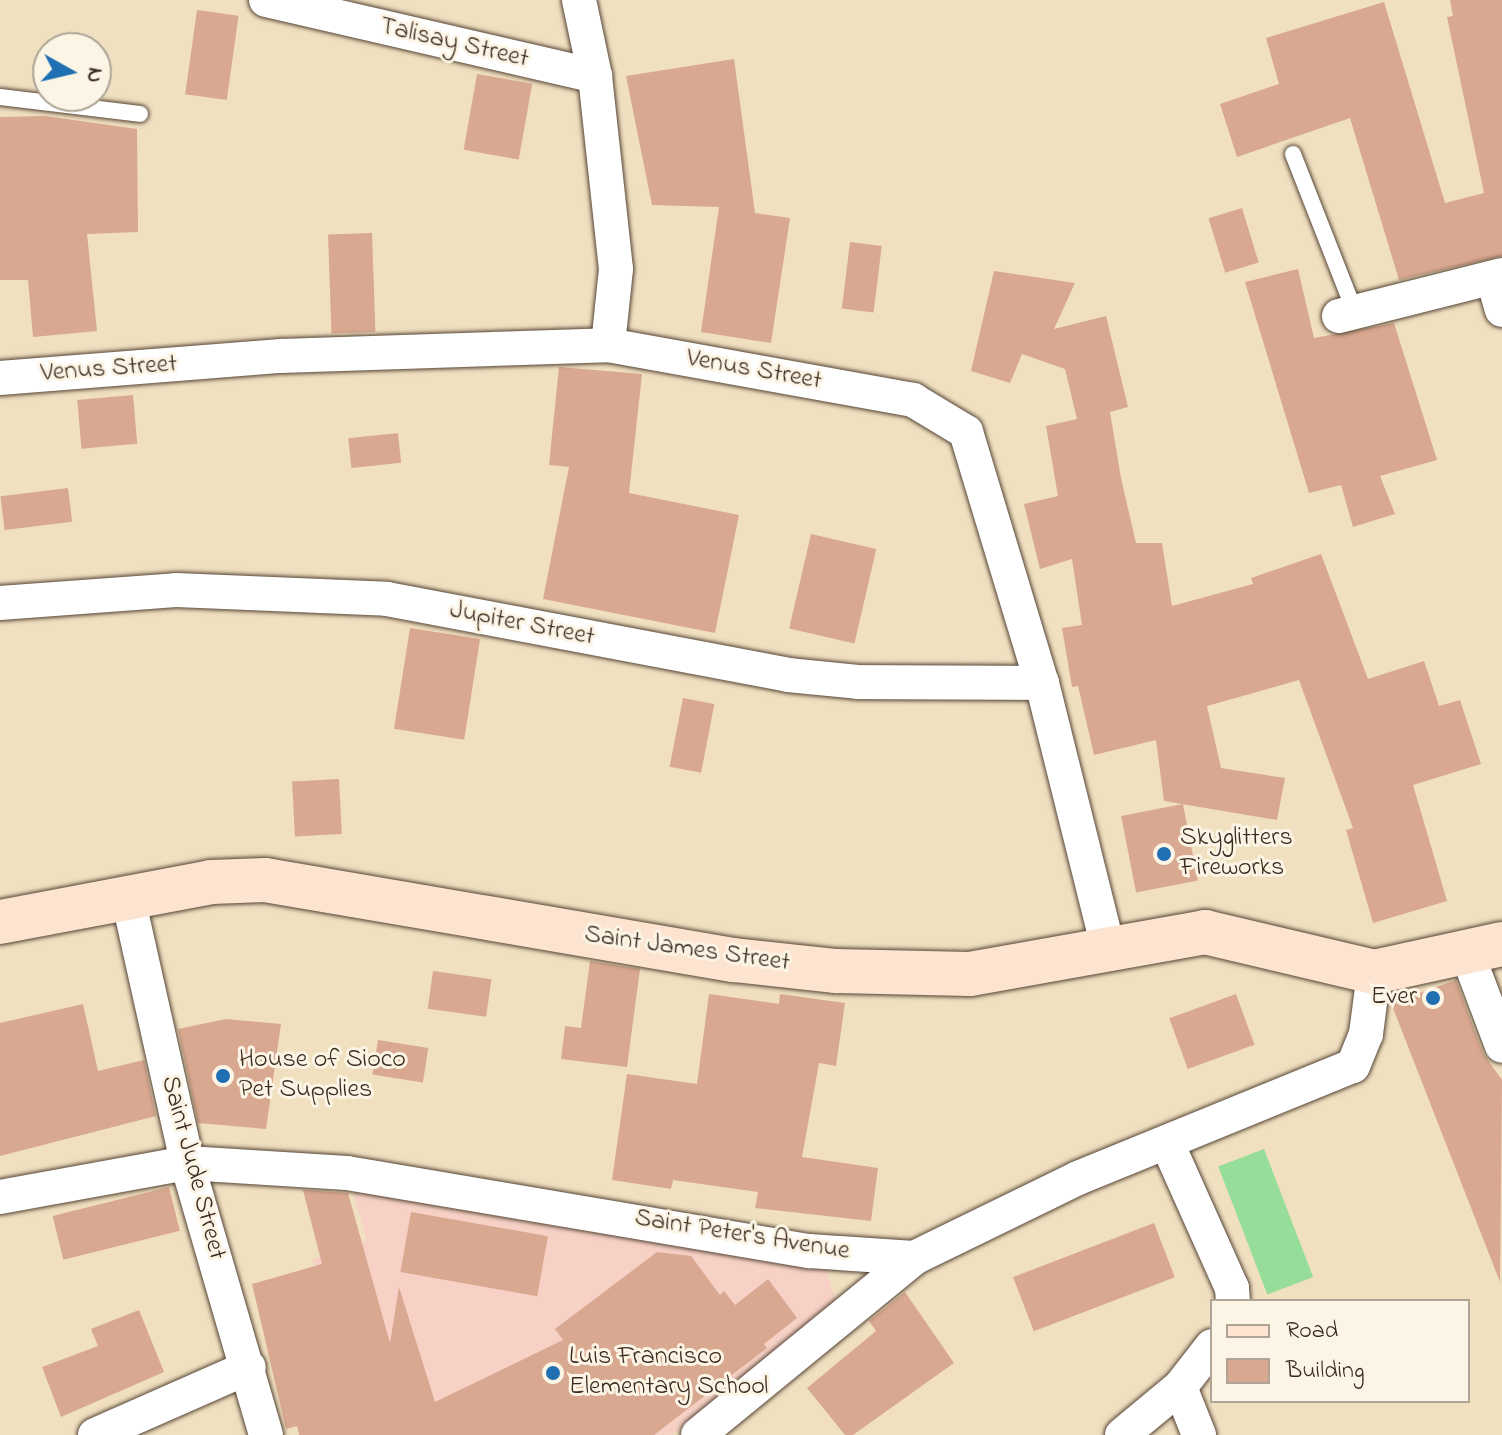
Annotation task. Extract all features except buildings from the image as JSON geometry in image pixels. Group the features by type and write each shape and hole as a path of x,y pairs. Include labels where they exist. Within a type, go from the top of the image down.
{"street":[{"name":"Talisay Street","path":"266,0 595,76"},
{"path":"579,0 595,76 616,269 608,345"},
{"path":"1347,314 1499,288"},
{"name":"Venus Street","path":"0,378 281,356 608,345 913,400 966,432 1042,683 1108,947"},
{"name":"Jupiter Street","path":"0,603 176,590 387,599 788,675 858,682 1042,683"},
{"name":"Saint James Street","path":"0,922 211,882 265,880 734,960 914,975 970,974 1205,932 1374,972"},
{"name":"Saint Jude Street","path":"128,898 187,1163 249,1367 266,1435"},
{"path":"1374,972 1484,949 1502,1046"},
{"name":"Saint Peter's Avenue","path":"0,1197 187,1163 347,1173 809,1251 914,1258 1078,1178 1353,1066 1366,1034 1374,972"},
{"path":"1167,1143 1232,1299"},
{"path":"698,1435 914,1258"},
{"path":"1122,1435 1180,1387 1210,1349"},
{"path":"95,1435 249,1367"},
{"path":"1180,1387 1199,1435"}],"lane":[{"path":"0,97 140,114"},
{"path":"1293,154 1347,314"}],"shaded area":[{"name":"Luis Francisco Elementary School","path":"353,1192 825,1263 838,1311 673,1435 373,1435 312,1259 367,1241"}],"green space":[{"path":"1264,1149 1313,1277 1267,1294 1218,1167"}],"place":[{"name":"Skyglitters Fireworks","path":"1164,854"},
{"name":"Ever","path":"1433,998"},
{"name":"House of Sioco Pet Supplies","path":"223,1076"},
{"name":"Luis Francisco Elementary School","path":"553,1373"}]}
